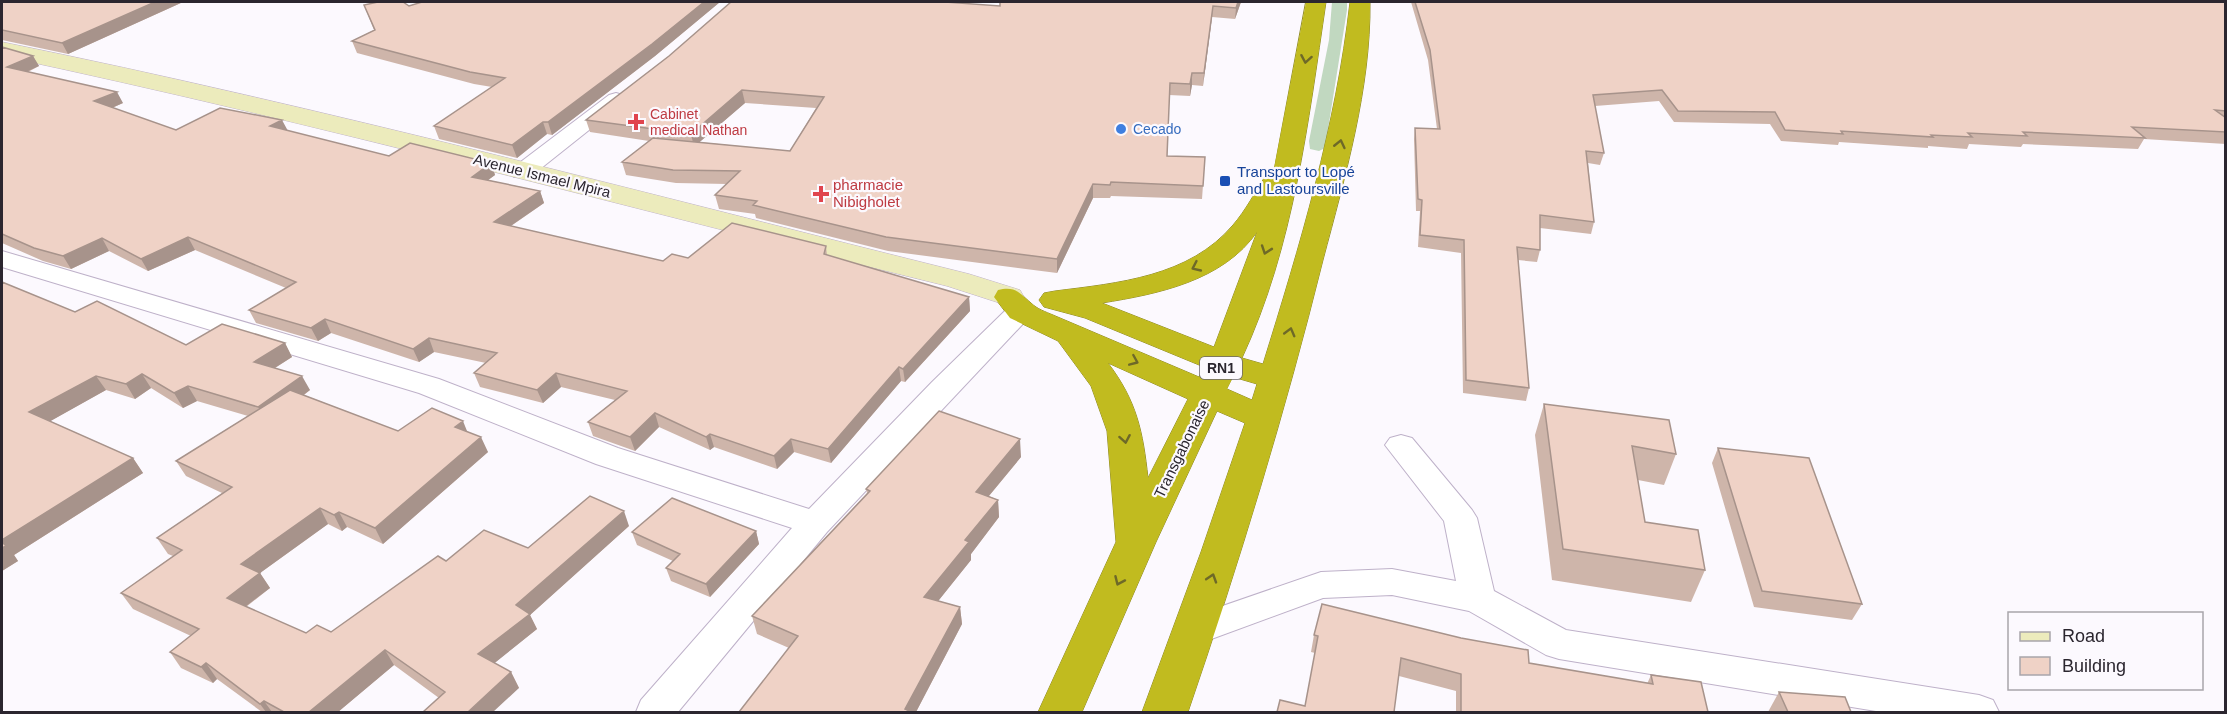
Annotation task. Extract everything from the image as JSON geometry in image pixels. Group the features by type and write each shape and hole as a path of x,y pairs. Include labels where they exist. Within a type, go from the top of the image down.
{"highway":[{"name":"Transgabonaise","path":"1060,712 1136,542 1224,363 1269,244 1289,162 1316,2"},
{"path":"1165,712 1195,630 1277,379 1341,141 1358,37 1360,2"},
{"path":"1055,300 1156,282 1208,261 1243,232 1289,162"},
{"path":"1015,304 1038,296 1096,311 1224,363 1277,379"},
{"path":"1015,304 1068,333 1263,418"},
{"path":"1068,333 1107,386 1125,431 1136,542"}],"main road":[{"name":"Avenue Ismael Mpira","path":"2,49 126,73 957,280 1015,304"}],"street":[{"path":"522,172 635,84"},
{"path":"2,259 429,386 607,456 815,523"},
{"path":"655,712 815,523 942,389 1015,304"},
{"path":"1401,445 1460,518 1478,599"},
{"path":"1195,630 1321,585 1392,582 1478,599 1559,644 1979,712"}],"green space":[{"path":"1332,2 1347,2 1347,10 1325,148 1319,151 1310,149 1309,141 1329,40"}],"building":[{"path":"2,2 155,2 62,43 2,30"},
{"path":"378,2 403,2 409,6 422,2 704,2 548,122 543,122 512,145 434,126 505,78 470,72 352,41 375,30 364,5"},
{"path":"731,2 945,2 1000,6 1000,2 1238,2 1236,8 1213,6 1204,73 1192,73 1190,84 1170,83 1167,156 1205,157 1203,186 1111,182 1110,185 1093,184 1057,259 886,237 753,205 757,201 715,195 740,171 673,170 622,162 653,138 790,151 824,97 742,90 691,134 586,120 669,56"},
{"path":"1415,2 2226,2 2226,111 2215,110 2226,118 2226,132 2132,127 2145,138 2023,132 2027,136 1968,133 1972,137 1931,135 1933,137 1841,131 1843,134 1785,130 1775,112 1678,111 1662,90 1593,95 1604,153 1586,151 1594,222 1540,215 1540,250 1517,247 1529,388 1466,380 1464,240 1420,235 1422,200 1418,199 1415,128 1440,129 1430,50"},
{"path":"2,47 33,56 7,67 117,92 94,101 176,130 220,108 282,120 270,126 389,156 410,143 491,163 472,177 540,191 494,222 663,261 672,254 688,258 732,223 826,246 824,254 969,297 903,369 899,367 828,449 791,439 774,456 710,434 706,437 655,413 630,437 588,422 627,391 556,373 537,390 474,373 497,353 429,338 413,349 325,319 311,328 249,310 296,282 188,237 141,259 102,238 63,256 34,248 2,234"},
{"path":"2,282 75,312 97,301 186,345 222,324 285,343 254,362 302,376 258,407 188,386 174,393 142,374 126,384 96,376 29,412 133,458 2,540"},
{"path":"290,390 398,431 432,408 463,421 455,427 481,437 375,528 339,512 334,515 320,508 241,564 260,573 227,598 306,633 317,625 331,632 438,556 446,561 484,530 528,548 590,496 624,511 516,605 530,614 478,654 511,672 468,712 423,712 445,692 385,650 309,712 284,712 264,701 260,704 206,663 201,667 170,652 199,629 121,593 182,550 157,538 232,487 176,461"},
{"path":"1544,404 1669,420 1676,454 1632,446 1645,522 1698,530 1705,570 1563,549"},
{"path":"939,411 1020,439 976,492 998,500 965,540 969,542 924,597 960,607 905,709 908,710 906,712 739,712 798,636 752,616 870,491 866,489"},
{"path":"1718,448 1809,458 1862,604 1762,591"},
{"path":"672,498 756,531 706,584 666,568 680,554 632,532"},
{"path":"1322,604 1461,638 1528,650 1529,663 1653,684 1651,675 1701,682 1708,712 1461,712 1461,674 1401,658 1394,712 1277,712 1280,700 1305,706 1318,636 1314,635"},
{"path":"1779,692 1845,697 1851,712 1788,712"}],"place":[{"name":"Cabinet medical Nathan","path":"636,122"},
{"name":"Cecado","path":"1121,129"},
{"name":"Transport to Lopé and Lastoursville","path":"1225,181"},
{"name":"pharmacie Nibigholet","path":"821,194"}]}
